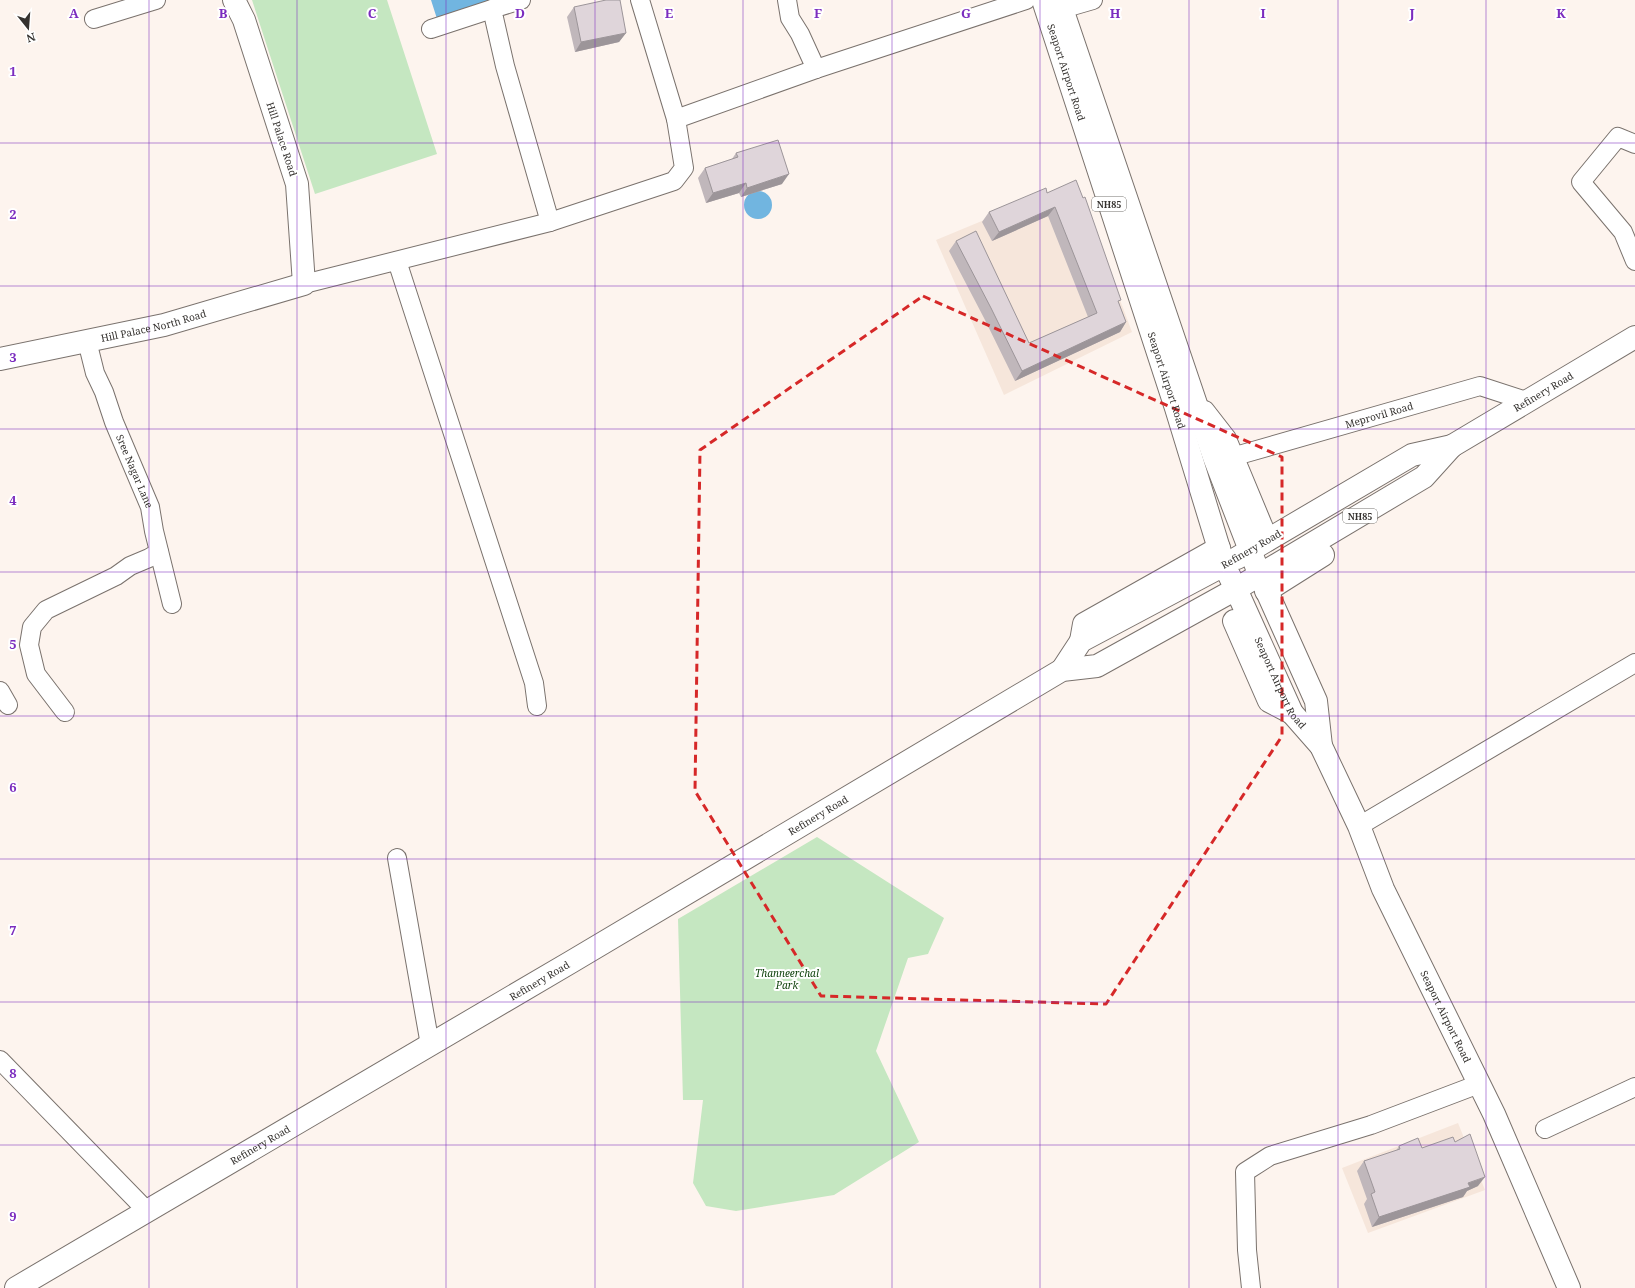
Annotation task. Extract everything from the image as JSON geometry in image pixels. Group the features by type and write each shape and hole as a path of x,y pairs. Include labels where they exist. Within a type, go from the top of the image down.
{"main road":[{"name":"Hill Palace Road","path":"234,0 244,20 297,184 304,284"},
{"name":"Seaport Airport Road","path":"1055,3 1214,457 1258,546 1263,583 1316,701 1321,746"},
{"name":"Seaport Airport Road","path":"1055,3 1173,400 1222,557 1229,593 1292,712 1321,746 1360,826 1383,889 1494,1114 1569,1288"},
{"name":"Hill Palace North Road","path":"0,359 164,325 304,284"},
{"name":"Refinery Road","path":"16,1288 430,1045 1062,670 1097,666 1229,593 1263,583 1424,477 1452,446 1635,337"},
{"path":"1195,402 1225,439 1232,457 1258,546"},
{"name":"Refinery Road","path":"1062,670 1081,640 1222,557 1258,546 1412,455 1452,446"}],"street":[{"path":"94,19 156,0"},
{"path":"431,29 521,0"},
{"path":"304,284 550,222 674,181 684,168 676,119 640,0"},
{"path":"787,0 790,18 800,34 816,68"},
{"path":"676,119 816,68 1026,0"},
{"path":"1055,3 1093,0"},
{"path":"492,9 505,66 550,222"},
{"path":"1635,144 1618,138 1581,182 1622,232 1635,261"},
{"path":"397,260 534,683 537,706"},
{"name":"Sree Nagar Lane","path":"86,341 95,374 104,392 114,422 150,507 154,531 172,604"},
{"name":"Meprovil Road","path":"1232,457 1480,386 1526,401"},
{"path":"65,712 36,674 29,645 32,627 46,610 116,576 130,566 159,552"},
{"path":"1360,826 1635,662"},
{"path":"397,858 430,1045"},
{"path":"0,1060 148,1211"},
{"path":"1251,1288 1247,1250 1245,1172 1270,1156 1371,1125 1479,1084"},
{"path":"1545,1129 1635,1087"}],"highlighted area":[{"path":"923,296 1282,457 1282,736 1106,1004 821,996 695,791 700,450"}],"shaded area":[{"path":"1076,182 1132,332 1004,395 936,240"},
{"path":"1458,1123 1485,1190 1368,1233 1342,1168"}],"green space":[{"path":"252,0 387,0 437,154 315,194"},
{"name":"Thanneerchal Park","path":"817,837 944,918 928,954 908,958 876,1051 919,1142 834,1195 736,1211 706,1206 693,1183 703,1100 683,1100 678,919"}],"water":[{"path":"431,0 507,0 439,25"},
{"path":"758,191 768,195 772,205 768,215 758,219 748,215 744,205 748,195"}],"building":[{"path":"606,0 620,0 626,33 581,42 574,7"},
{"path":"778,140 789,174 747,188 746,183 713,193 705,168 738,157 736,153"},
{"path":"1076,180 1083,198 1085,197 1121,300 1118,301 1126,322 1022,371 956,241 976,231 1029,343 1097,313 1055,207 999,232 989,212 1046,188 1047,193"},
{"path":"1470,1134 1485,1177 1468,1183 1470,1187 1379,1217 1371,1194 1375,1192 1364,1161 1400,1149 1399,1146 1418,1138 1422,1148 1453,1137 1455,1142"}]}
